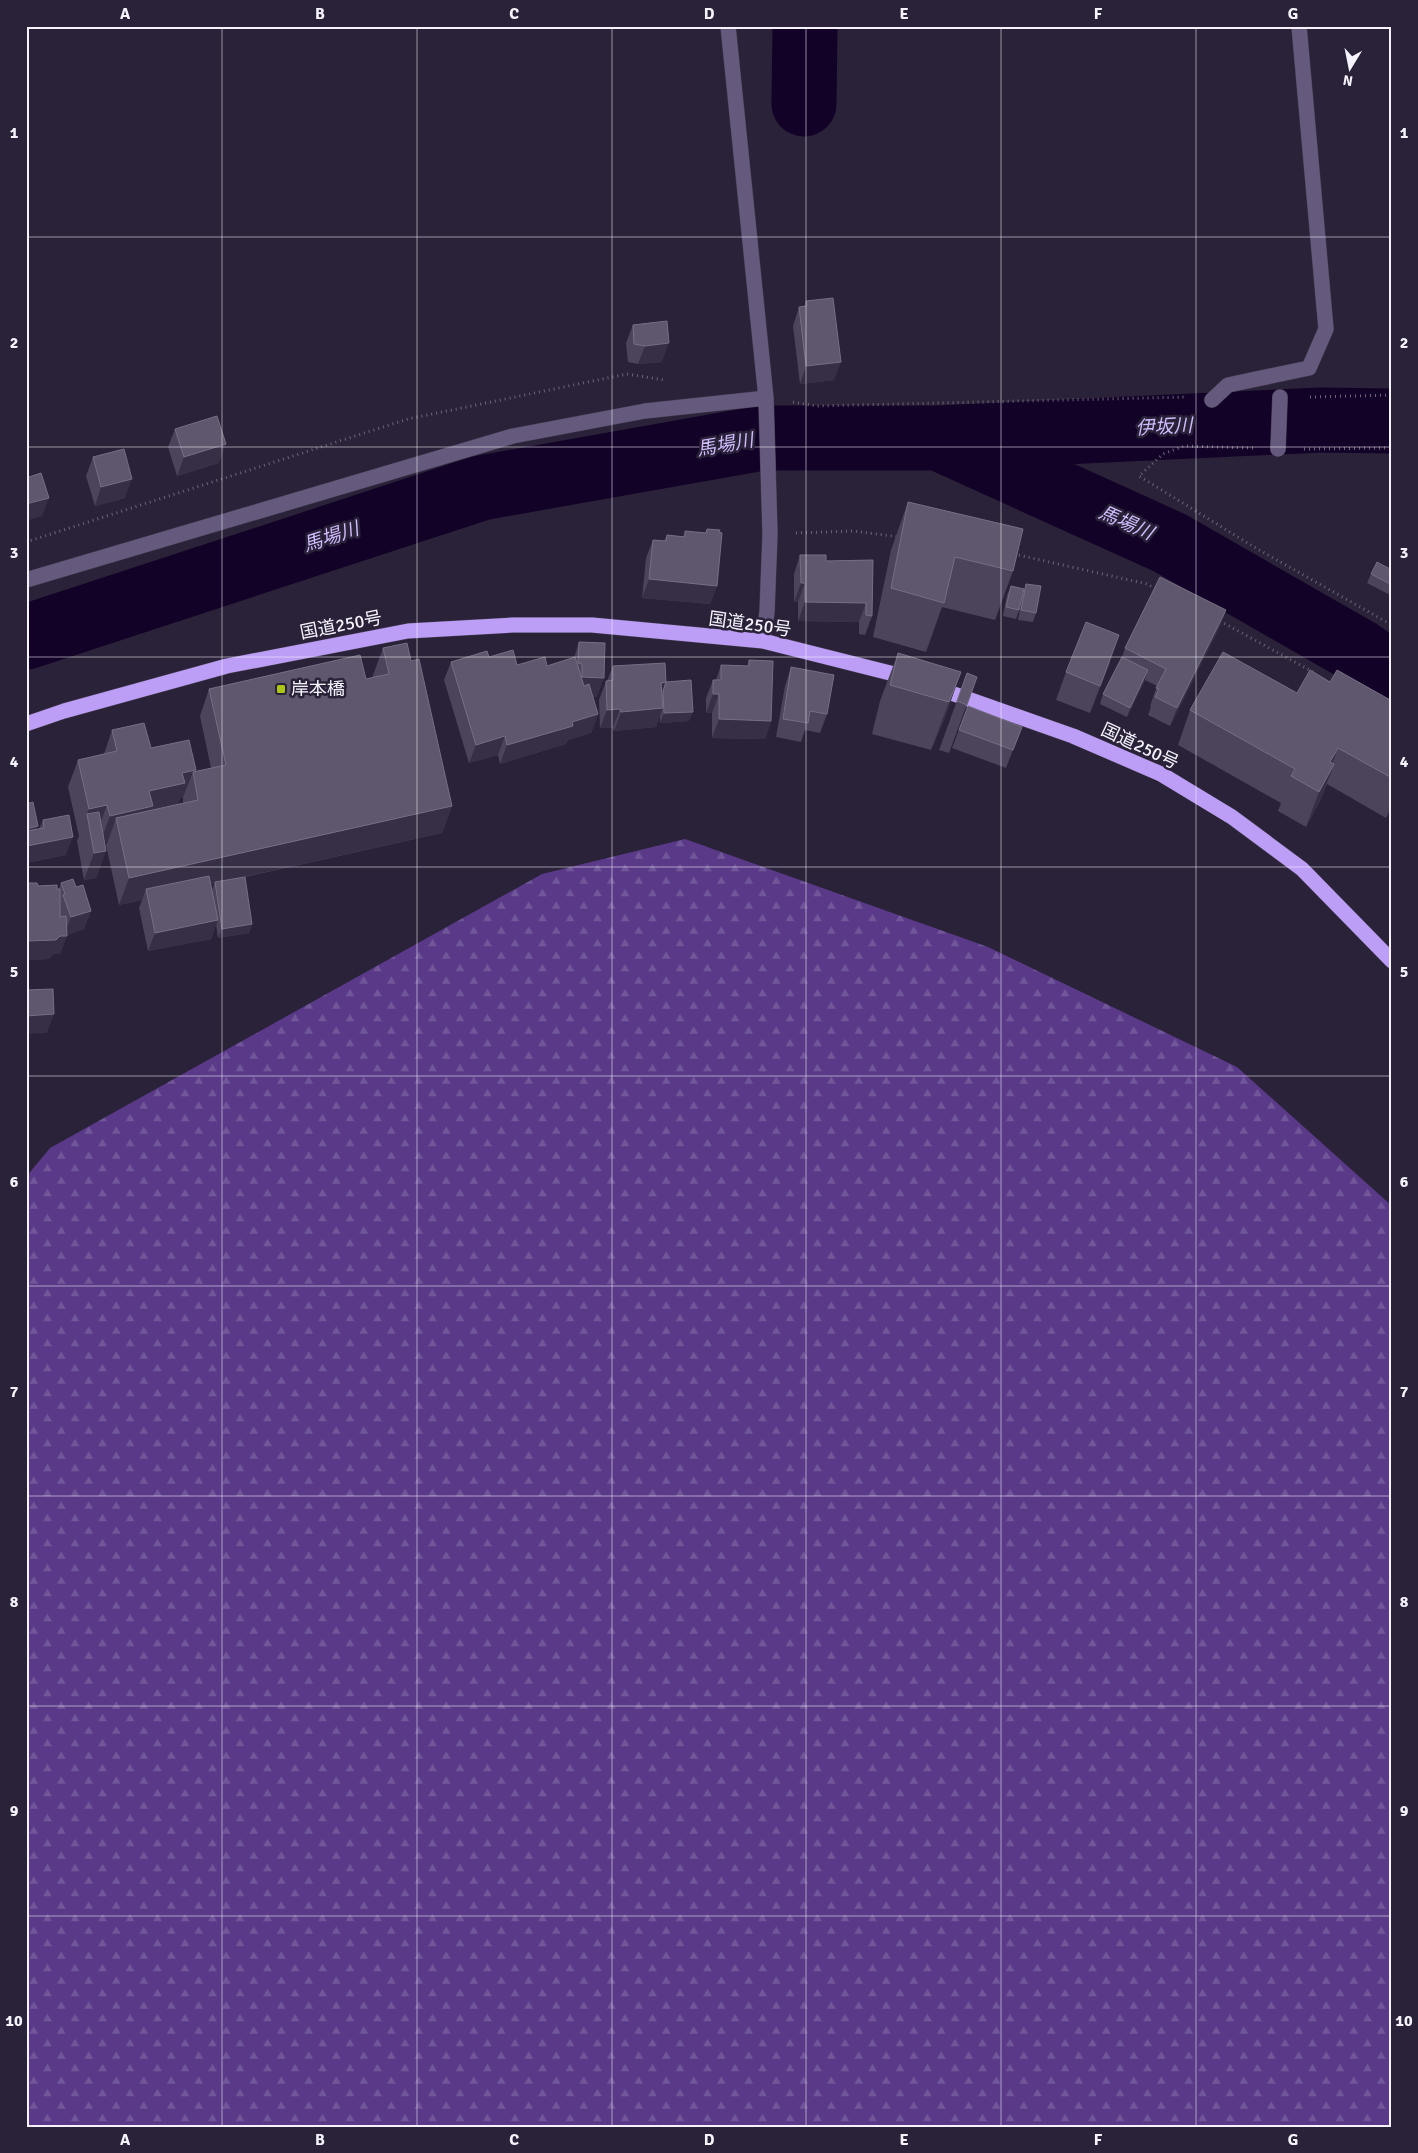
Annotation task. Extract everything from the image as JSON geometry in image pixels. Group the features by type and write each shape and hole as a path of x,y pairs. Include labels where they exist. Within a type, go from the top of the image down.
{"highway":[{"name":"国道250号","path":"26,724 227,666 408,631 513,625 592,625 763,641 893,673 1073,736 1161,774 1232,817 1302,869 1392,961"}],"street":[{"path":"728,26 766,398 770,534 768,612 763,641"},
{"path":"1212,400 1228,384 1310,368 1326,329 1299,26"},
{"path":"26,580 513,436 645,411 766,398"},
{"path":"1278,446 1280,403"}],"path":[{"path":"26,542 408,419 626,374 673,382"},
{"path":"766,398 816,406 1181,397 1212,400"},
{"path":"1392,448 1184,446 1163,454 1140,476 1254,547 1392,626"},
{"path":"770,534 853,531 909,538"},
{"path":"1012,554 1147,584 1164,592"},
{"path":"1214,618 1316,674"}],"green space":[{"path":"685,839 988,947 1237,1067 1392,1206 1392,2127 26,2127 26,1177 50,1148 542,874"}],"building":[{"path":"833,298 841,362 806,366 799,307 807,306 806,301"},
{"path":"667,321 669,343 645,346 634,344 633,325"},
{"path":"217,416 226,444 184,457 175,429"},
{"path":"124,449 132,479 101,487 93,457"},
{"path":"41,473 49,498 26,504 26,478"},
{"path":"908,502 1023,529 1013,571 955,557 944,603 891,588"},
{"path":"707,529 720,530 719,532 722,533 717,586 649,579 653,540 666,541 667,535 685,537 685,531 706,533"},
{"path":"800,555 826,555 826,561 873,560 872,616 866,615 866,603 805,602 805,583 801,583"},
{"path":"1377,562 1392,570 1392,585 1371,574"},
{"path":"1160,577 1226,610 1177,708 1155,697 1159,689 1156,688 1166,669 1125,648"},
{"path":"1026,584 1041,586 1036,613 1021,610"},
{"path":"1011,586 1024,589 1019,610 1006,607"},
{"path":"1086,622 1119,635 1100,686 1066,672"},
{"path":"579,642 605,643 604,678 582,677 582,664 578,663"},
{"path":"407,643 411,661 419,659 452,806 129,878 116,818 198,800 193,772 226,765 209,689 360,655 366,679 389,674 383,648"},
{"path":"513,650 517,665 545,657 547,666 575,657 584,686 589,684 598,714 572,722 573,726 507,745 505,736 476,745 451,662 487,651 489,657"},
{"path":"1223,652 1297,693 1310,670 1330,682 1337,670 1392,701 1392,778 1338,748 1330,762 1334,764 1319,792 1291,776 1295,769 1190,710"},
{"path":"898,653 961,672 949,702 890,685"},
{"path":"1122,657 1148,670 1130,708 1103,694"},
{"path":"749,660 773,661 771,721 719,719 719,694 713,694 713,680 721,680 721,665 749,666"},
{"path":"665,663 666,682 661,683 663,708 621,712 620,709 607,710 606,681 613,680 613,666"},
{"path":"791,667 834,675 827,714 810,711 808,723 783,719"},
{"path":"967,673 977,677 967,705 957,701"},
{"path":"691,680 693,712 664,713 663,691 666,682"},
{"path":"968,706 1022,727 1013,750 959,730"},
{"path":"144,723 151,748 189,740 196,770 182,773 185,783 149,791 153,806 110,816 107,805 89,809 78,760 117,751 112,730"},
{"path":"33,802 38,826 26,829 26,804"},
{"path":"99,812 106,851 94,853 87,814"},
{"path":"69,815 73,837 27,846 26,831 44,828 43,820"},
{"path":"209,876 218,920 155,933 146,889"},
{"path":"245,877 252,924 222,929 215,882"},
{"path":"73,879 76,887 83,885 91,911 71,917 61,883"},
{"path":"26,883 37,883 38,886 57,885 57,889 60,889 60,917 66,916 67,936 60,936 56,940 26,941"},
{"path":"53,989 54,1014 26,1016 26,990"}],"waterway":[{"path":"804,104 805,26"},
{"name":"馬場川","path":"26,637 481,488 762,438 937,438 1321,420 1392,421"},
{"name":"馬場川","path":"947,442 1170,543 1360,652 1392,674"}],"place":[{"name":"岸本橋","path":"281,689"}],"water label":[{"name":"伊坂川","path":"1164,427"}]}
